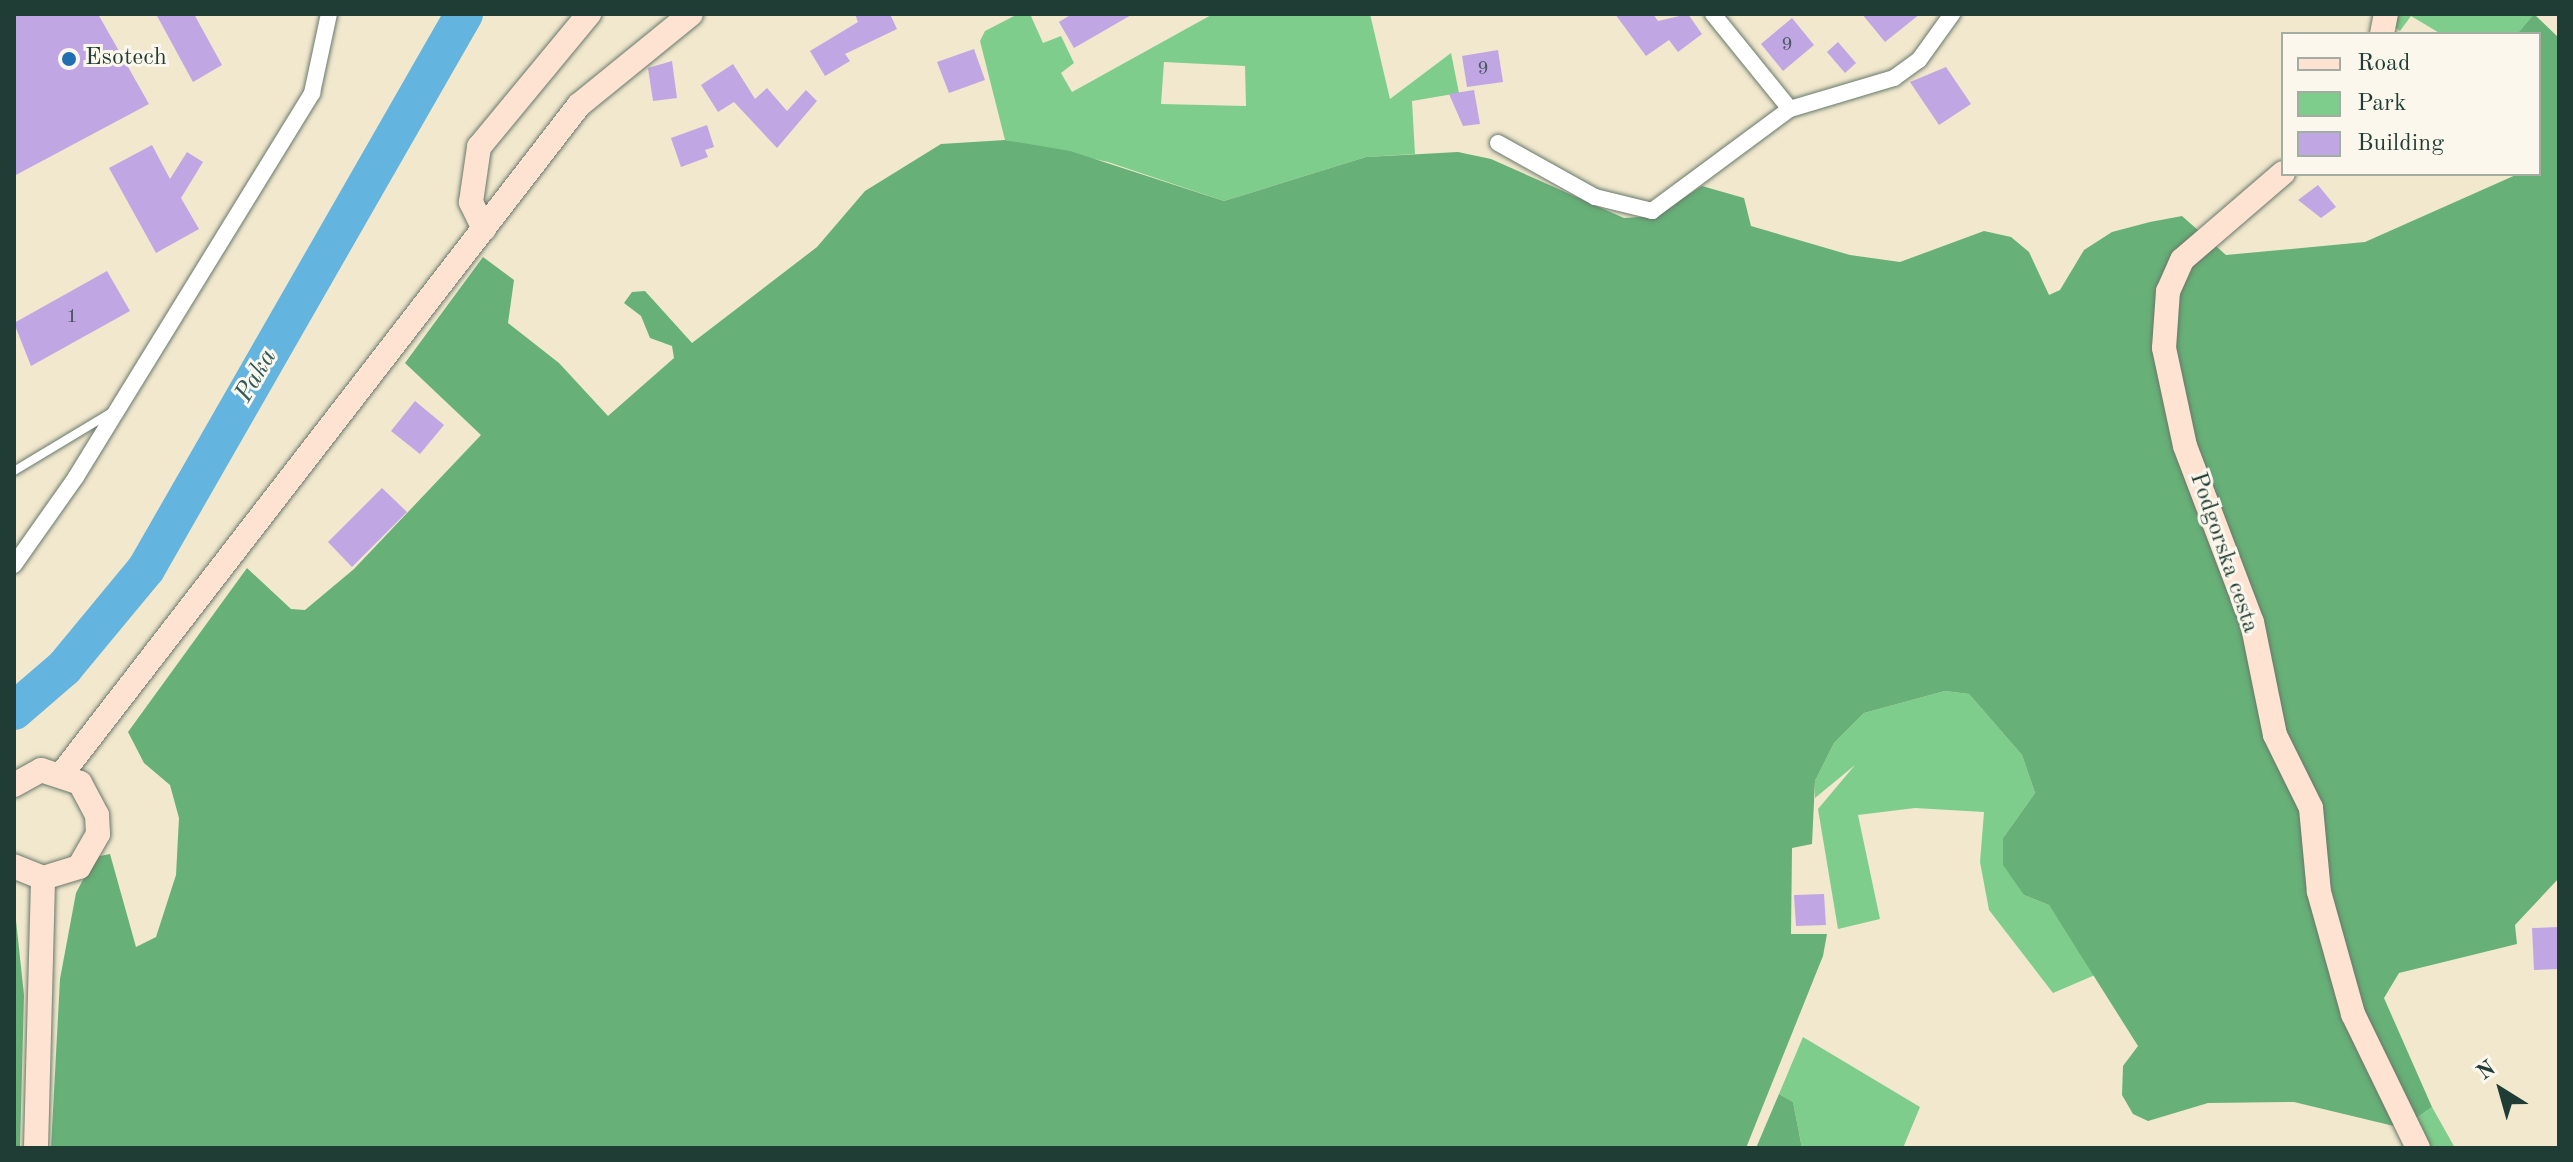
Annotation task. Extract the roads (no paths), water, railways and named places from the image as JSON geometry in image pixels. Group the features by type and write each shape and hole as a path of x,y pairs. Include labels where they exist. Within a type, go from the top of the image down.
{"main road":[{"path":"484,229 471,202 479,147 589,14"},
{"path":"61,775 579,105 691,14"},
{"name":"Podgorska cesta","path":"2281,175 2182,260 2168,291 2164,348 2185,446 2252,622 2275,735 2311,808 2319,892 2353,1014 2418,1148"},
{"path":"14,785 41,770 61,775 91,797 98,834 79,867 43,878 14,866"},
{"path":"36,1148 43,878"}],"street":[{"path":"14,565 119,408 312,93 329,14"},
{"path":"1713,14 1790,109"},
{"path":"1498,143 1595,197 1652,211 1790,109 1894,78 1919,60 1952,14"}],"lane":[{"path":"14,471 119,408"}],"waterway":[{"name":"Paka","path":"14,711 64,668 146,569 464,14"}],"place":[{"name":"Esotech","path":"69,59"}]}
